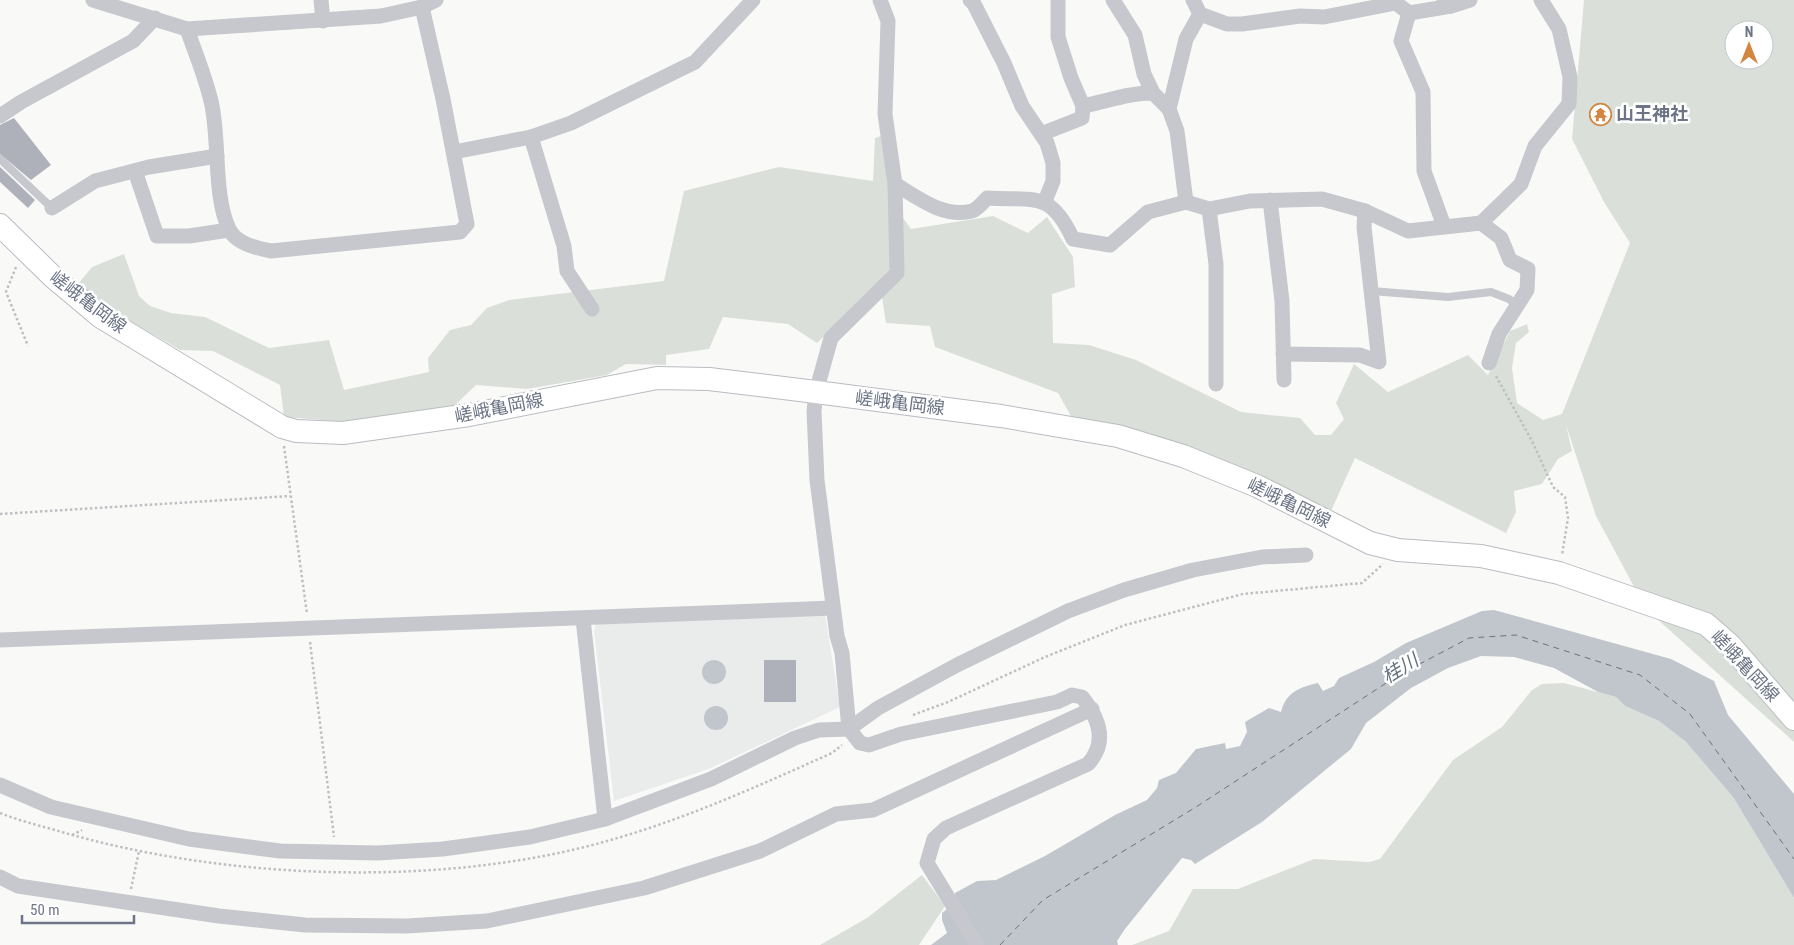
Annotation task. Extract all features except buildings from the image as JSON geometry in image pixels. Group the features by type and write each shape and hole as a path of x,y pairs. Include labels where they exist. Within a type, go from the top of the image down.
{"main road":[{"name":"嵯峨亀岡線","path":"0,225 23,249 101,316 282,427 296,430 343,432 468,415 657,378 709,379 816,392 1001,416 1118,436 1183,456 1257,486 1370,543 1398,550 1481,556 1558,573 1706,624 1730,645 1794,719"}],"street":[{"path":"93,0 187,29 381,16 422,7 436,0"},
{"path":"321,0 323,21"},
{"path":"454,152 531,137 601,110 695,62 753,0"},
{"path":"880,0 888,21 885,114 895,184 897,273 830,338 816,392 814,410 817,480 837,636 842,653 851,733 860,742 869,745 901,734 1057,702 1072,696 1082,697 1092,709 1100,729 1099,747 1095,756 1088,764 946,828 934,839 927,863 977,945"},
{"path":"970,0 974,4 1004,63 1022,106 1047,143 1053,163 1053,181 1045,201"},
{"path":"1041,134 1082,118 1083,106 1071,78 1058,37 1058,0"},
{"path":"1112,0 1135,35 1144,74 1153,93 1169,108 1177,131 1186,202"},
{"path":"1193,0 1200,14 1227,24 1242,24 1300,16 1324,17 1396,3 1409,13"},
{"path":"1409,13 1446,3 1470,0"},
{"path":"895,184 933,207 954,212 974,210 988,198 1045,201 1058,212 1073,239 1110,245 1148,212 1186,202 1209,209 1250,201 1322,199 1365,211 1408,231 1481,222 1521,184 1535,146 1569,104 1570,77 1559,29 1541,0"},
{"path":"187,29 211,102 223,208 229,230 241,241 256,248 271,251 460,232 467,224 454,152 422,7"},
{"path":"1409,13 1401,41 1424,92 1424,171 1444,226"},
{"path":"1169,108 1186,39 1200,14"},
{"path":"0,116 21,102 133,41 154,18"},
{"path":"1083,106 1111,100 1131,93 1153,93"},
{"path":"531,137 564,246 567,271 592,309"},
{"path":"52,208 94,182 134,171 217,156"},
{"path":"134,171 157,236 189,236 229,230"},
{"path":"1270,200 1282,301 1284,380"},
{"path":"1209,209 1216,264 1216,384"},
{"path":"1283,354 1360,355 1379,362 1364,227 1365,211"},
{"path":"1481,222 1501,238 1510,260 1528,269 1527,290 1498,334 1489,363"},
{"path":"0,785 51,807 189,839 280,851 377,853 443,849 530,837 605,820 711,779 795,738 819,730 851,733 878,708 956,665 1068,611 1116,593 1193,570 1262,557 1306,555"},
{"path":"0,640 833,608"},
{"path":"583,619 605,820"},
{"path":"0,877 18,886 219,916 305,925 407,926 487,921 644,888 760,851 836,814 873,810 1092,709"}],"lane":[{"path":"0,159 52,208"},
{"path":"1371,291 1448,298 1491,292 1510,299 1518,306"}],"path":[{"path":"23,249 6,292 28,346"},
{"path":"1489,363 1532,441 1553,488 1565,497 1568,518 1558,573"},
{"path":"0,514 290,496"},
{"path":"905,718 948,702 1045,657 1125,625 1243,594 1362,583 1398,550"},
{"path":"0,813 118,848 259,868 306,871 395,872 472,866 537,857 606,842 709,808 832,753 851,733"},
{"path":"128,902 139,851"}],"shaded area":[{"path":"1584,0 1794,0 1794,742 1646,609 1596,516 1566,425 1572,451 1558,459 1542,484 1514,491 1516,512 1506,533 1355,458 1331,511 1180,443 1072,418 1058,393 935,347 930,326 886,323 880,284 817,343 788,324 723,317 709,349 666,355 666,365 626,364 607,375 527,389 476,385 455,405 347,422 284,417 280,385 213,351 180,350 91,298 78,284 92,267 124,254 139,296 150,306 171,313 205,317 269,348 329,340 344,390 429,372 428,358 450,330 471,325 487,308 509,300 664,281 684,191 779,167 873,181 875,138 884,135 889,198 911,229 993,216 1028,233 1047,217 1073,257 1075,287 1052,294 1053,343 1089,345 1136,360 1241,412 1300,418 1315,435 1331,435 1344,419 1336,403 1354,364 1388,392 1468,355 1488,375 1510,331 1527,324 1529,332 1516,343 1512,368 1517,403 1543,420 1562,414 1630,243 1604,202 1572,139"},
{"path":"825,614 840,707 711,768 614,801 594,631 596,623"},
{"path":"1564,683 1616,697 1625,706 1659,721 1686,742 1733,797 1794,898 1794,945 1132,945 1169,931 1193,889 1238,889 1314,859 1369,862 1380,859 1453,760 1502,727 1532,690 1542,684"},
{"path":"922,875 945,906 919,945 820,945 867,918"}],"water":[{"name":"桂川","path":"1494,610 1671,659 1714,681 1728,715 1794,794 1794,898 1733,797 1686,742 1659,721 1625,706 1616,697 1598,692 1554,668 1514,657 1481,656 1448,668 1411,688 1366,723 1351,749 1262,822 1195,864 1191,860 1182,858 1125,929 1117,941 1118,945 931,945 947,933 942,920 942,913 956,902 955,893 977,881 996,880 1045,856 1115,815 1147,800 1157,788 1159,780 1176,773 1196,749 1225,743 1226,749 1240,746 1247,732 1245,722 1269,708 1281,712 1283,705 1290,695 1305,686 1318,683 1323,691 1334,686 1339,678 1374,662 1406,643 1482,611"},
{"path":"714,660 719,661 725,667 725,677 719,683 714,684 709,683 703,677 702,672 703,667 709,661"},
{"path":"716,706 721,707 727,713 727,723 721,729 716,730 711,729 705,723 704,718 705,713 711,707"}],"ferry route":[{"path":"1000,945 1043,900 1196,807 1397,676 1469,638 1516,635 1640,675 1690,714 1794,859"}],"place":[{"name":"山王神社","path":"1600,114"}]}
